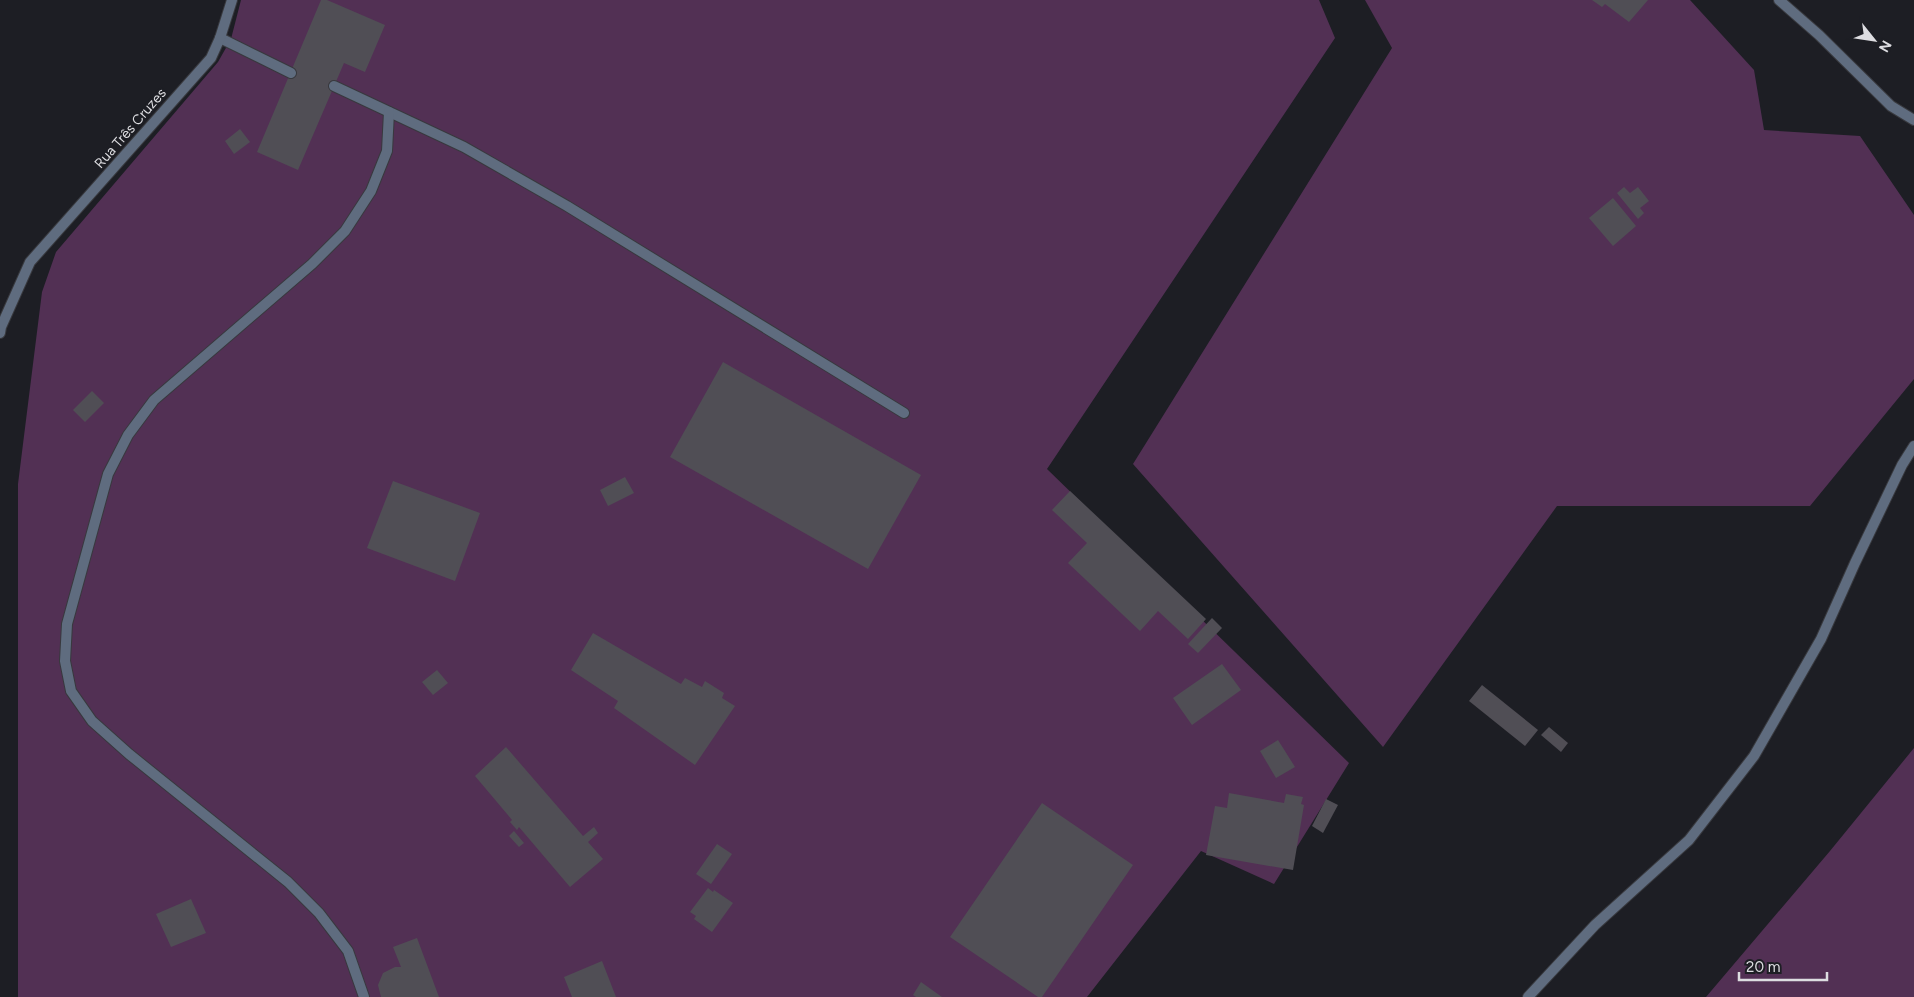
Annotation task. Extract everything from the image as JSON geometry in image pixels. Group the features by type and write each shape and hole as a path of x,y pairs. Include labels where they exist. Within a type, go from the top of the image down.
{"street":[{"name":"Rua Três Cruzes","path":"0,333 30,262 211,58 220,38 232,0"},
{"path":"1779,0 1819,35 1891,106 1914,120"},
{"path":"220,38 290,73"},
{"path":"334,86 464,147 567,206 904,413"},
{"path":"364,997 348,951 319,913 288,882 129,754 92,721 71,691 65,661 67,624 108,474 128,435 154,400 312,264 345,231 371,191 387,151 389,112"},
{"path":"1528,997 1595,925 1688,840 1754,756 1821,639 1902,465 1914,446"}],"shaded area":[{"path":"241,0 1319,0 1335,38 1047,469 1349,763 1274,884 1201,851 1087,997 18,997 18,484 42,292 56,252 218,62 231,39"},
{"path":"1365,0 1690,0 1754,70 1764,130 1860,136 1914,215 1914,379 1810,506 1557,506 1383,747 1133,464 1392,48"},
{"path":"1914,748 1914,997 1706,997 1830,851"}],"building":[{"path":"321,0 327,0 385,25 365,72 344,63 298,170 257,152"},
{"path":"1592,0 1648,0 1629,22 1605,4 1602,7"},
{"path":"240,129 250,142 234,154 225,141"},
{"path":"1624,187 1630,193 1638,187 1649,201 1640,208 1644,213 1638,219 1617,193"},
{"path":"1613,198 1636,226 1613,246 1589,218"},
{"path":"723,362 921,475 868,569 670,457"},
{"path":"92,391 104,403 85,422 73,410"},
{"path":"625,477 634,493 608,506 600,490"},
{"path":"393,481 480,513 455,581 367,548"},
{"path":"1070,491 1206,619 1188,639 1158,611 1140,631 1068,563 1087,543 1052,510"},
{"path":"1212,618 1222,628 1198,653 1188,644"},
{"path":"593,633 681,684 685,678 702,687 705,681 724,693 722,698 735,706 695,765 614,708 618,701 571,670"},
{"path":"1222,664 1241,690 1192,725 1173,698"},
{"path":"437,670 448,683 433,695 422,682"},
{"path":"1482,685 1538,730 1525,746 1469,701"},
{"path":"1549,727 1568,743 1561,752 1541,735"},
{"path":"1278,740 1295,767 1276,778 1260,751"},
{"path":"506,747 583,836 594,827 598,833 588,842 603,859 570,887 519,827 517,830 510,822 512,820 475,776"},
{"path":"1229,793 1284,803 1286,794 1303,797 1301,804 1304,805 1293,870 1206,855 1215,806 1227,808"},
{"path":"1326,799 1338,805 1323,833 1312,826"},
{"path":"1042,803 1133,865 1042,997 1038,997 950,937"},
{"path":"514,831 524,843 519,847 509,836"},
{"path":"717,844 732,854 711,884 696,874"},
{"path":"708,888 733,903 712,932 694,919 696,916 690,912"},
{"path":"191,899 206,933 171,947 156,914"},
{"path":"417,938 439,997 381,997 378,985 383,973 395,967 401,967 393,947"},
{"path":"602,961 616,997 572,997 564,977"},
{"path":"921,982 942,997 916,997 913,995"}]}
